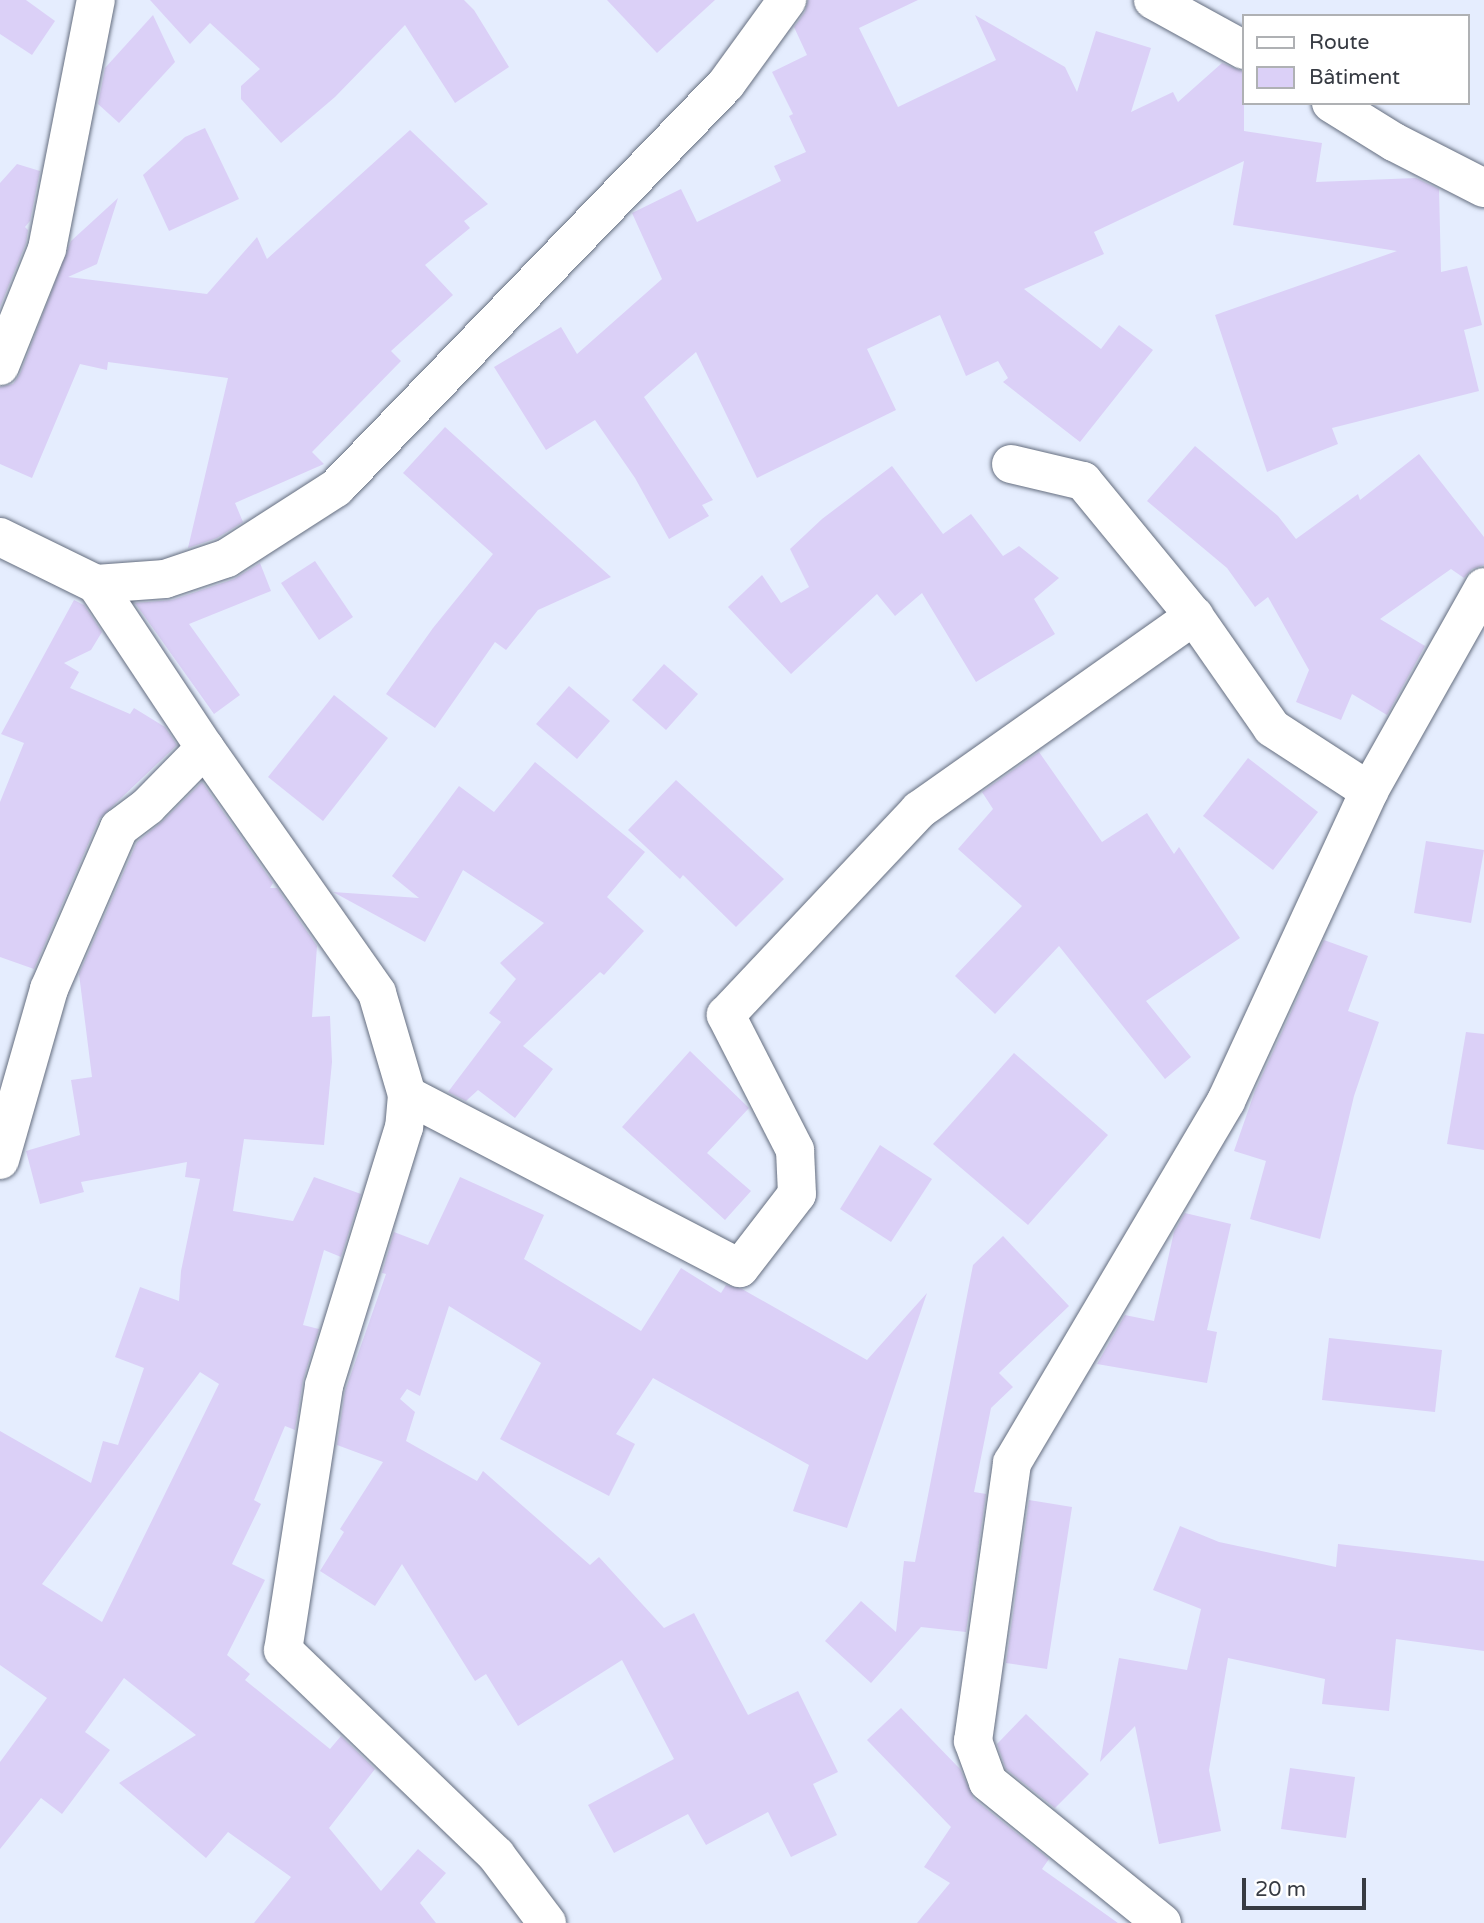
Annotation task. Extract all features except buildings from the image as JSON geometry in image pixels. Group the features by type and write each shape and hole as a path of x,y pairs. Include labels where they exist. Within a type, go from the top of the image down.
{"street":[{"path":"0,366 47,248 96,0"},
{"path":"0,537 96,584 165,579 227,558 336,488 726,84 787,0"},
{"path":"1153,0 1242,49"},
{"path":"1334,105 1394,142 1484,188"},
{"path":"1011,464 1083,481 1194,617 1272,727 1369,791"},
{"path":"96,584 205,748 377,993 407,1095 404,1126 324,1386 283,1650 496,1855 547,1923"},
{"path":"1162,1923 988,1782 972,1741 1012,1463 1226,1101 1369,791 1484,587"},
{"path":"407,1095 740,1268 797,1194 795,1150 726,1014 919,810 1194,617"},
{"path":"0,1160 49,989 119,828 148,806 205,748"}]}
